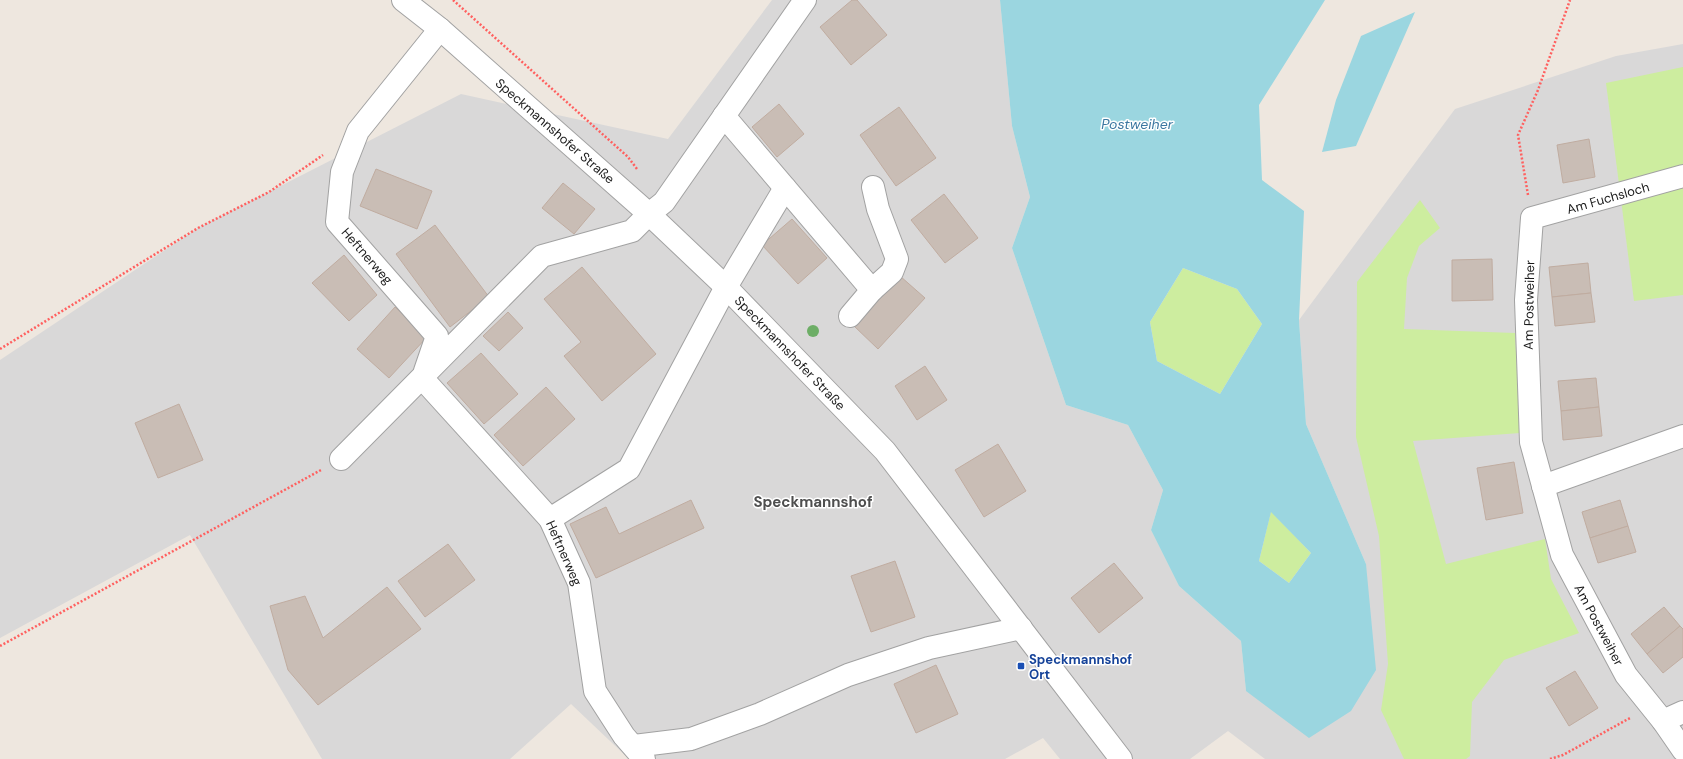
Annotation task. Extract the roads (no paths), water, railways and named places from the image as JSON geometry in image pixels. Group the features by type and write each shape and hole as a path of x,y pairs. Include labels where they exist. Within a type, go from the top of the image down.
{"street":[{"name":"Speckmannshofer Straße","path":"404,0 440,29 649,214 726,287 885,451 1121,759"},
{"name":"Heftnerweg","path":"341,459 542,256 632,232 649,214 664,202 805,0"},
{"name":"Heftnerweg","path":"422,378 437,336 337,222 342,172 358,131 440,29"},
{"path":"724,116 872,290"},
{"name":"Am Fuchsloch","path":"1532,218 1683,176"},
{"path":"850,316 872,290 892,272 897,259 878,209 873,187"},
{"path":"550,519 629,469 726,287 785,188"},
{"name":"Am Postweiher","path":"1532,218 1526,300 1531,442 1562,555 1626,676 1657,714 1683,750"},
{"name":"Heftnerweg","path":"422,378 550,519 579,584 595,690 624,736 639,753"},
{"path":"1543,486 1683,436"},
{"path":"639,753 691,739 760,714 848,675 929,648 1021,628"},
{"path":"1657,714 1683,712"}],"water":[{"name":"Postweiher","path":"1000,0 1325,0 1259,105 1262,180 1304,211 1299,320 1306,424 1366,564 1376,670 1351,711 1309,738 1246,691 1241,641 1179,586 1151,530 1163,490 1128,425 1066,405 1012,248 1030,197 1012,126","holes":["1183,268 1237,289 1262,324 1220,394 1157,361 1150,322","1271,512 1311,553 1289,583 1259,561"]},
{"path":"1415,12 1356,146 1322,152 1336,100 1361,36"}],"place":[{"name":"Speckmannshof Ort","path":"1021,666"}],"district":[{"name":"Speckmannshof","path":"813,502"}]}
